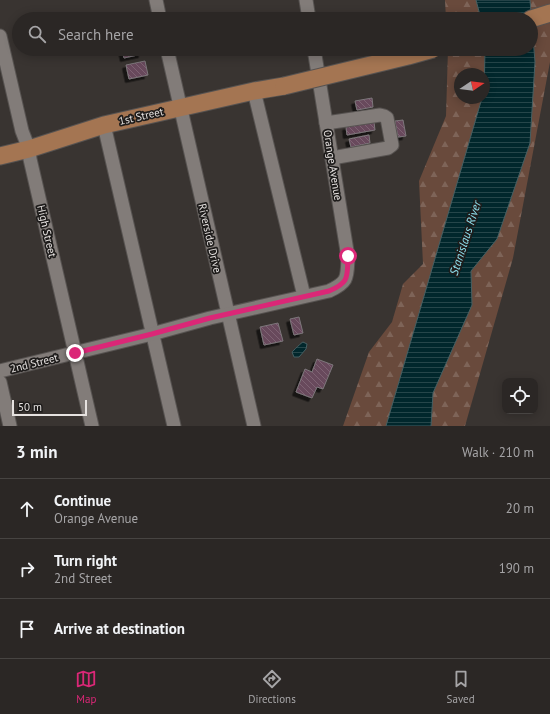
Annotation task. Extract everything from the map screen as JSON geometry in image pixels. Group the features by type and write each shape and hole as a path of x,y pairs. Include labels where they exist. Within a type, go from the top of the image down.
{"main road":[{"path":"538,17 550,13"},
{"name":"1st Street","path":"0,156 29,149 104,125 254,90 284,86 408,56"}],"street":[{"path":"156,0 159,12"},
{"path":"306,0 308,12"},
{"name":"High Street","path":"0,36 22,131 29,149 30,159 92,426"},
{"name":"Riverside Drive","path":"169,56 254,426"},
{"name":"Orange Avenue","path":"315,56 348,256 345,281"},
{"path":"254,90 304,296"},
{"path":"326,123 380,115 384,116 387,118 392,145 388,148 332,158"},
{"path":"104,125 174,426"},
{"name":"2nd Street","path":"0,371 228,314 329,291 339,287 345,281"},
{"path":"0,382 10,426"}],"green space":[{"path":"445,0 550,0 550,62 513,258 465,426 343,426 369,352 392,322 403,284 423,264 419,181 446,116 448,56 538,56 538,12 446,12"}],"water":[{"path":"476,0 530,0 531,12 479,12"},
{"name":"Stanislaus River","path":"485,56 535,56 530,143 497,239 471,271 472,305 433,393 431,426 386,426 480,104 490,104 490,68 485,68"},
{"path":"303,342 307,344 306,349 299,357 294,357 292,352"}],"building":[{"path":"145,61 148,75 129,79 126,65"},
{"path":"372,98 373,107 357,110 355,101"},
{"path":"403,120 406,136 398,137 395,121"},
{"path":"374,122 375,130 347,135 346,127"},
{"path":"369,135 370,143 351,147 349,139"},
{"path":"299,317 303,333 294,335 290,319"},
{"path":"278,323 283,341 264,345 260,327"},
{"path":"317,359 333,365 323,389 317,387 312,398 296,392 305,369 312,372"}],"route":[{"path":"75,353 210,318 329,291 339,287 345,281 348,256"}]}
